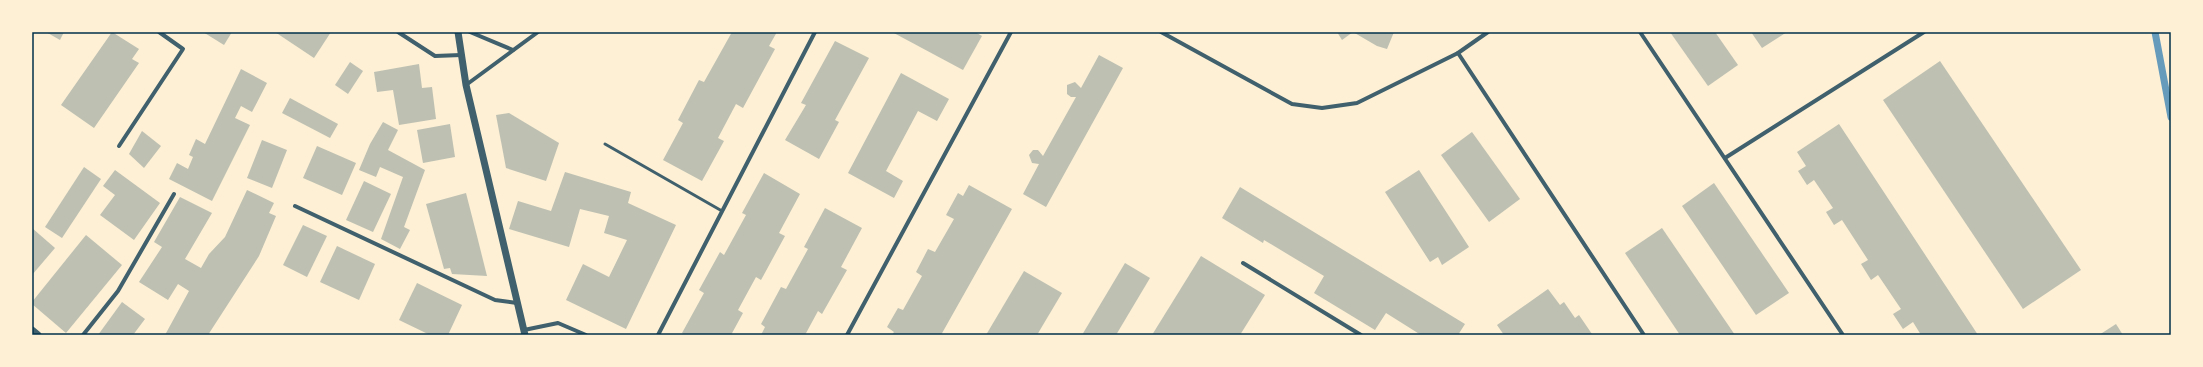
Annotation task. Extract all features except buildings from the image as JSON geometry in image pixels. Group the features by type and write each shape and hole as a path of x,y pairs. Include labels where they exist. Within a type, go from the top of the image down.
{"street":[{"path":"119,146 183,49 159,32"},
{"path":"398,32 435,56 461,55"},
{"path":"458,32 466,85 524,333 558,323 586,335"},
{"path":"470,32 513,50"},
{"path":"466,85 538,32"},
{"path":"658,335 815,32"},
{"path":"847,335 1011,32"},
{"path":"1161,32 1292,104 1322,108 1358,103 1458,53 1488,32"},
{"path":"1640,32 1843,335"},
{"path":"1725,158 1924,32"},
{"path":"1458,53 1644,335"},
{"path":"83,335 118,291 174,194"},
{"path":"295,206 495,300 517,303"},
{"path":"1243,263 1361,335"},
{"path":"32,330 38,335"}],"lane":[{"path":"605,144 722,211"}],"waterway":[{"path":"2155,32 2171,117"}]}
